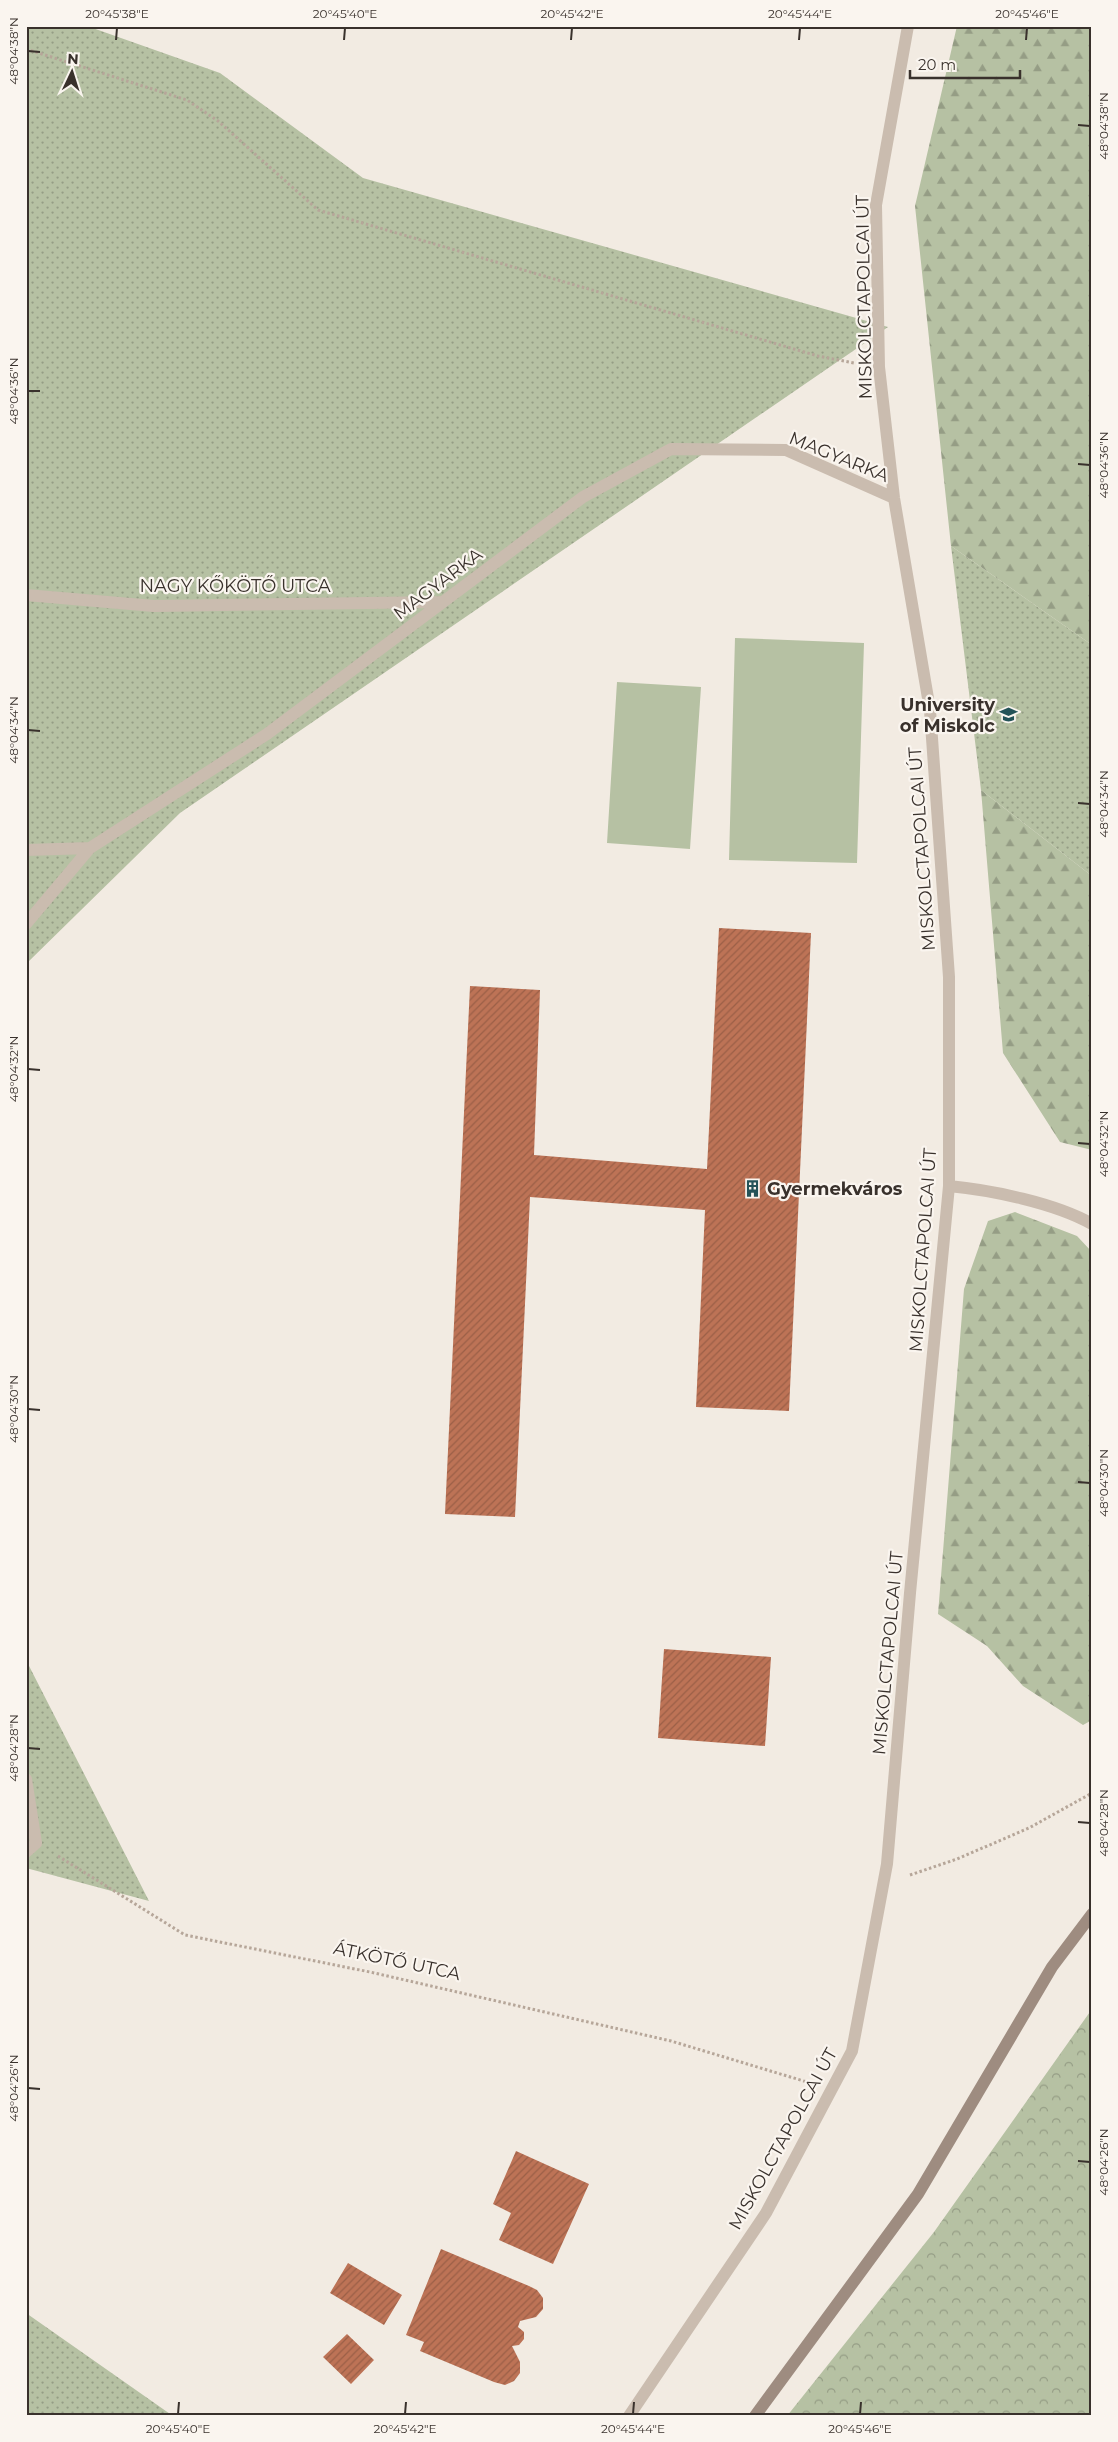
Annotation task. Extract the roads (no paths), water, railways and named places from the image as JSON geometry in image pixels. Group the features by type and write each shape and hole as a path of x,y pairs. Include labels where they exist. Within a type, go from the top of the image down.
{"street":[{"name":"MISKOLCTAPOLCAI ÚT","path":"629,2416 766,2213 852,2050 887,1864 911,1583 949,1186 949,977 930,710 894,498 879,368 876,205 908,26"},
{"name":"MAGYARKA","path":"90,848 267,734 583,497 671,449 786,450 894,498"},
{"name":"NAGY KŐKÖTŐ UTCA","path":"26,595 154,606 443,602"},
{"path":"26,850 90,848"},
{"path":"26,924 90,848"},
{"path":"949,1186 975,1188 1050,1207 1092,1224"},
{"path":"26,1779 36,1843 26,1852"},
{"path":"755,2416 918,2194 1052,1967 1092,1914"}],"place":[{"name":"University of Miskolc","path":"1009,715"},
{"name":"Gyermekváros","path":"753,1189"}]}
